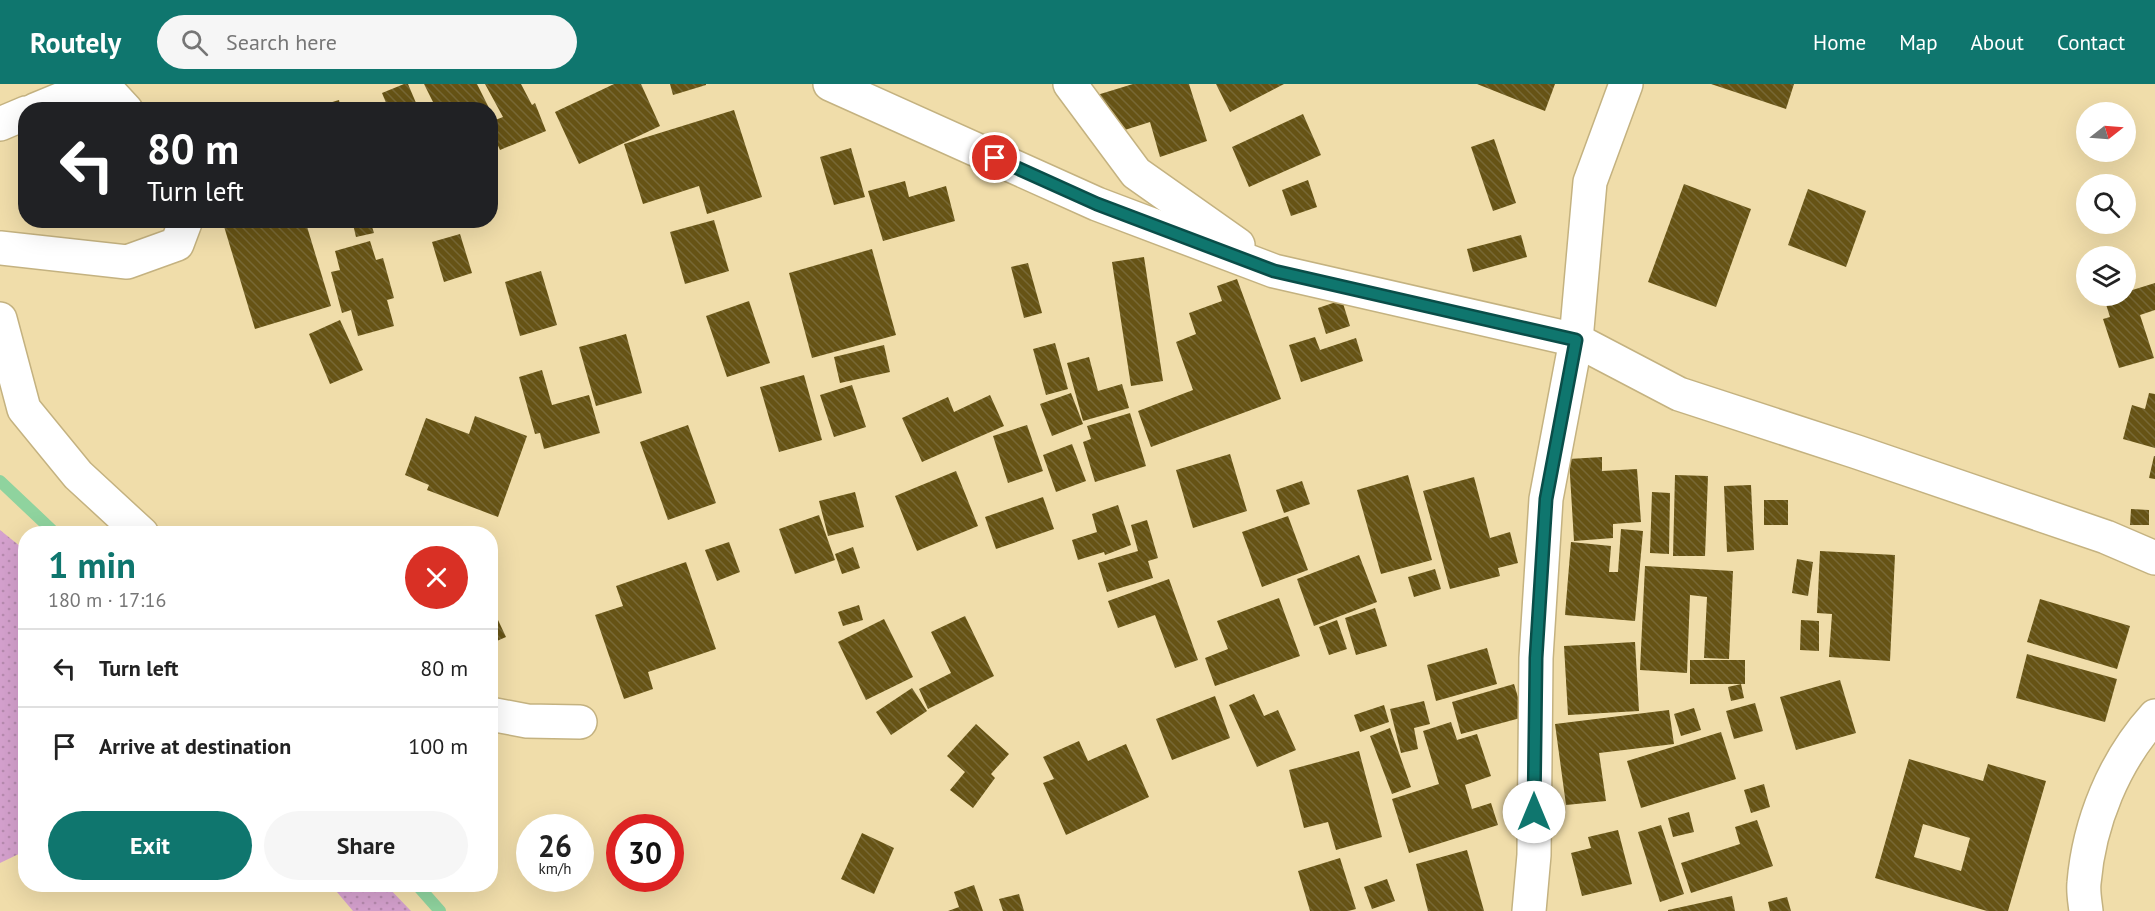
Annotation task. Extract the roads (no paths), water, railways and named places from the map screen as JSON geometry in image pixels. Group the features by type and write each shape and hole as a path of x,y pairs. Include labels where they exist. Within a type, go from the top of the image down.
{"street":[{"path":"55,102 100,84 118,102"},
{"path":"830,84 1097,204 1274,271 1576,340 1679,394 2094,533 2155,558"},
{"path":"1070,84 1136,173 1274,271"},
{"path":"1530,911 1534,855 1536,658 1546,499 1576,340 1590,182 1626,84"},
{"path":"0,124 18,116"},
{"path":"0,248 128,262 177,244 183,228"},
{"path":"0,319 24,409 78,475 133,526"},
{"path":"498,716 527,721 580,722"},
{"path":"2086,911 2084,885 2093,835 2112,778 2144,728 2155,716"}],"waterway":[{"path":"0,481 48,526"},
{"path":"423,892 440,911"}]}
